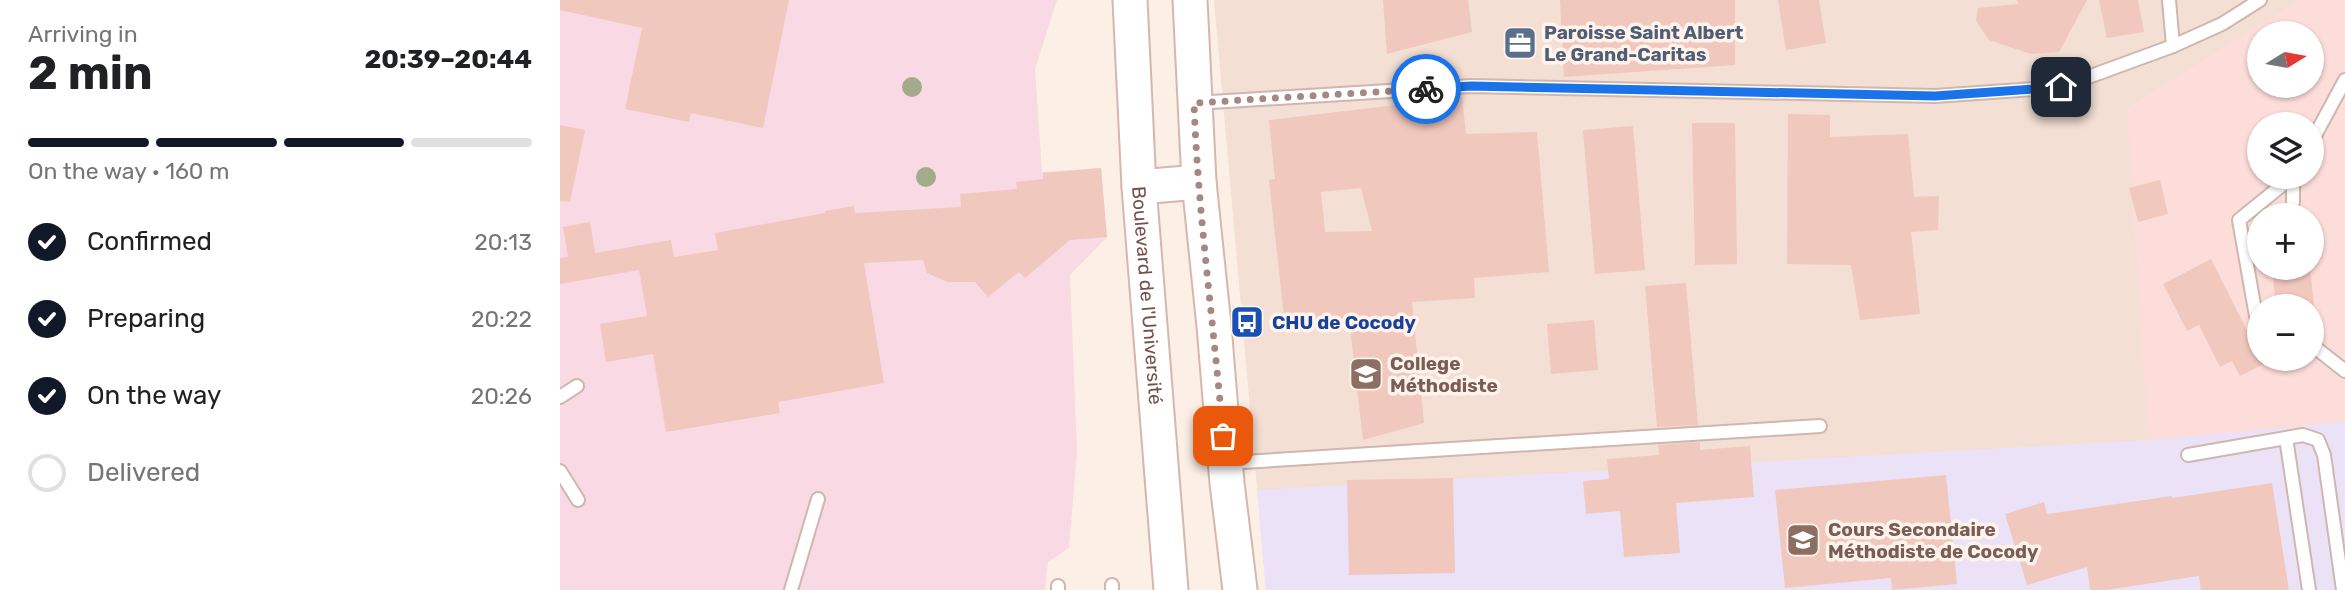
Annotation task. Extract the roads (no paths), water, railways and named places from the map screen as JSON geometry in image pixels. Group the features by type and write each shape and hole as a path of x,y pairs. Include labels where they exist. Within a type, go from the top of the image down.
{"street":[{"name":"Boulevard de l'Université","path":"1130,0 1139,187 1171,590"},
{"path":"1191,0 1199,182 1225,463 1240,590"},
{"path":"1139,187 1199,182"}],"lane":[{"path":"2169,0 2173,46"},
{"path":"1194,103 1471,86 1935,96 2061,87 2173,46 2222,24 2260,0"},
{"path":"2324,119 2345,80"},
{"path":"2252,294 2239,220 2277,189"},
{"path":"2292,189 2293,202"},
{"path":"2324,354 2345,371"},
{"path":"560,397 577,386"},
{"path":"1225,463 1820,426"},
{"path":"2188,455 2303,435 2318,440 2324,455 2343,590"},
{"path":"2286,439 2309,590"},
{"path":"560,471 578,500"},
{"path":"791,590 818,499"}],"place":[{"name":"Paroisse Saint Albert Le Grand-Caritas","path":"1520,43"},
{"name":"CHU de Cocody","path":"1247,322"},
{"name":"College Méthodiste","path":"1366,374"},
{"name":"Cours Secondaire Méthodiste de Cocody","path":"1803,540"}]}
